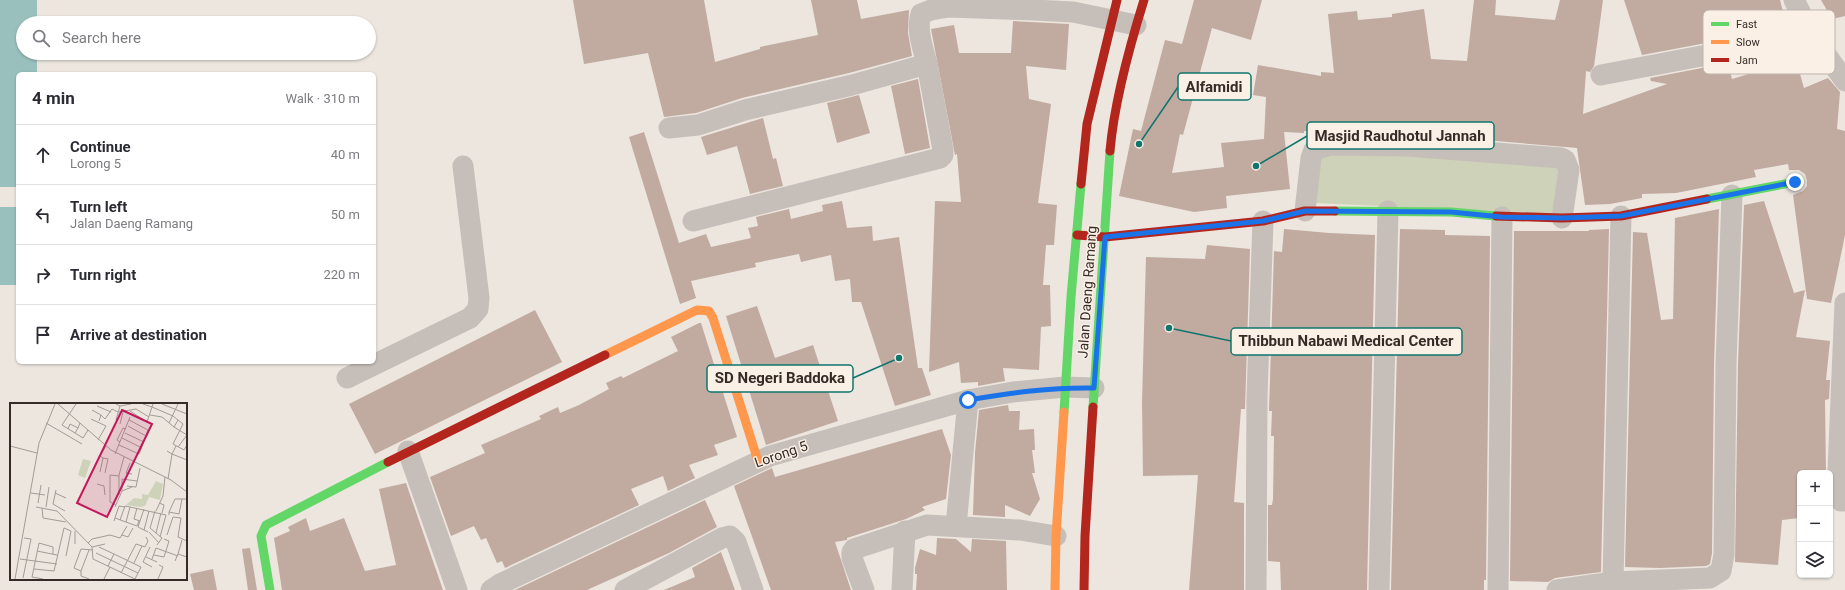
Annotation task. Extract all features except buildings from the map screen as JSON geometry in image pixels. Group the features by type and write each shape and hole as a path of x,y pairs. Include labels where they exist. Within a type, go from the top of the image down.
{"street":[{"name":"Jalan Daeng Ramang","path":"1055,590 1056,536 1065,387 1087,124 1117,0"},
{"name":"Jalan Daeng Ramang","path":"1084,590 1085,536 1112,129 1136,25 1144,0"},
{"path":"1794,0 1799,10"},
{"path":"693,221 940,158 943,155 943,150 919,30 921,14 931,10 949,7 1042,10 1073,12 1136,25"},
{"path":"1600,75 1703,56"},
{"path":"669,128 698,125 745,110 852,85 927,64"},
{"path":"1835,67 1845,81"},
{"path":"1305,211 1311,158 1314,150 1331,145 1407,146 1561,158 1565,160 1568,170 1562,218"},
{"path":"376,364 470,318 478,309 479,298 463,166"},
{"path":"1077,235 1105,237 1263,221 1305,211 1451,212 1502,217 1562,218 1621,216 1795,182"},
{"path":"1557,590 1613,582 1710,578 1719,573 1722,568 1726,364 1732,195"},
{"path":"1378,590 1388,212"},
{"path":"1613,582 1621,216"},
{"path":"1498,590 1502,217"},
{"path":"1256,590 1257,396 1263,221"},
{"path":"1841,498 1845,302"},
{"path":"270,590 261,536 266,524 408,451 697,310 709,311 713,318 758,461"},
{"path":"347,378 376,364"},
{"name":"Lorong 5","path":"490,590 758,461 968,400 1013,392 1065,387 1094,388"},
{"path":"956,526 968,400"},
{"path":"408,451 457,590"},
{"path":"864,590 852,558 852,552 854,549 905,531 927,525 1020,530 1056,536"},
{"path":"902,590 905,531"},
{"path":"624,590 722,538 730,536 736,542 753,590"}],"green space":[{"path":"1421,151 1562,166 1559,214 1313,203 1315,160 1323,152"}],"water":[{"path":"0,0 37,0 37,16 16,16 16,60 37,60 37,72 16,72 16,187 0,187"},
{"path":"0,207 16,207 16,285 0,285"}],"traffic: fast":[{"path":"1093,407 1110,151"},
{"path":"1707,199 1795,182"},
{"path":"1064,412 1071,297 1081,184"},
{"path":"1335,211 1451,212 1496,216"},
{"path":"270,590 261,536 266,525 388,462"}],"traffic: slow":[{"path":"605,355 697,310 709,311 713,318 758,461"},
{"path":"1055,590 1056,536 1064,412"}],"traffic: jam":[{"path":"1081,184 1087,124 1117,0"},
{"path":"1110,151 1115,114 1123,75 1144,0"},
{"path":"1496,216 1562,218 1621,216 1707,199"},
{"path":"1077,235 1105,237 1263,221 1305,211 1335,211"},
{"path":"388,462 605,355"},
{"path":"1084,590 1085,536 1093,407"}],"place":[{"name":"Alfamidi","path":"1139,144"},
{"name":"Masjid Raudhotul Jannah","path":"1256,166"},
{"name":"Thibbun Nabawi Medical Center","path":"1169,328"},
{"name":"SD Negeri Baddoka","path":"899,358"}],"route":[{"path":"968,400 1013,392 1065,387 1094,388 1099,297 1105,237 1263,221 1305,211 1451,212 1502,217 1562,218 1621,216 1795,182"}]}
